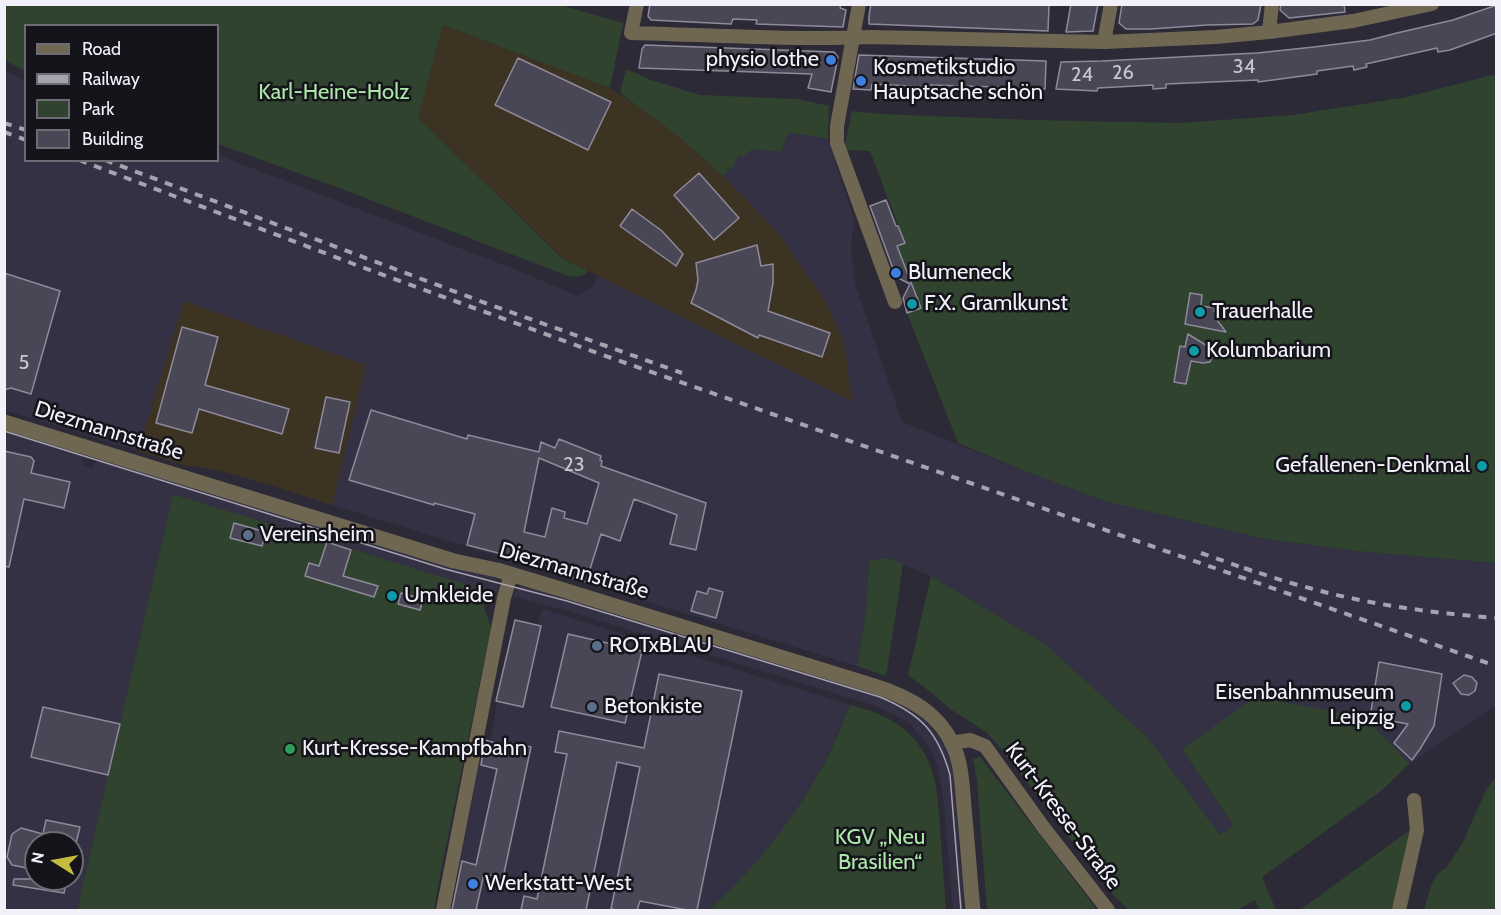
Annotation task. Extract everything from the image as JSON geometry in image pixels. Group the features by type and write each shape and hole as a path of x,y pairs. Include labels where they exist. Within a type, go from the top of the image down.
{"street":[{"path":"637,4 632,33 1104,42 1269,32 1353,21 1429,5"},
{"path":"859,4 837,126 837,143 895,302"},
{"path":"1104,42 1111,4"},
{"path":"1269,32 1272,4"},
{"name":"Diezmannstraße","path":"4,422 454,561 510,574 907,698 924,709 939,724 958,762 973,910"},
{"path":"443,910 510,574"},
{"name":"Kurt-Kresse-Straße","path":"951,744 970,740 985,746 1044,828 1108,910"},
{"path":"1399,910 1417,830 1414,800"}],"shaded area":[{"path":"443,25 610,88 679,137 723,176 780,235 827,304 844,343 852,401 564,259 418,118"},
{"path":"5,71 24,80 24,162 219,162 219,155 514,269 577,296 593,286 598,276 852,401 844,343 780,235 723,176 735,163 734,161 753,149 781,152 788,133 828,139 854,220 851,247 855,284 902,422 1108,502 1261,538 1356,551 1496,563 1496,705 1409,764 1382,736 1220,835 1148,738 1045,644 931,576 888,558 869,560 866,611 857,666 332,505 366,365 184,302 138,451 5,410"},
{"path":"184,301 366,365 332,505 218,470 183,465 138,451"},
{"path":"4,428 78,451 83,458 82,465 93,468 100,459 493,576 497,580 498,593 173,494 84,880 84,831 24,831 24,891 81,891 77,910 5,910"},
{"path":"521,584 883,695 904,704 924,719 941,739 954,773 964,910 953,910 944,804 938,767 930,748 909,723 873,705 565,610 512,596"},
{"path":"542,609 850,705 823,765 794,815 766,852 709,910 451,910 479,765 485,740 491,741 496,702 515,620 538,625"}],"green space":[{"name":"Karl-Heine-Holz","path":"557,4 623,23 610,88 443,25 418,118 563,259 588,271 576,276 568,276 219,144 219,24 24,24 24,70 5,60 5,5"},
{"path":"626,69 651,80 700,95 798,99 829,106 828,139 788,133 781,152 753,149 742,157 740,155 734,161 736,163 723,176 679,137 620,93"},
{"path":"1496,74 1496,563 1356,551 1261,538 1108,502 958,443 907,313 921,308 902,259 893,248 905,243 870,151 844,150 852,111 1033,120 1180,123 1293,115 1407,97"},
{"name":"Kurt-Kresse-Kampfbahn","path":"173,494 478,588 491,628 434,910 77,910 81,891 84,891 84,880"},
{"path":"888,558 903,564 886,676 857,666 866,611 869,560"},
{"path":"931,576 1045,644 1148,738 1220,835 1234,826 1182,749 1256,697 1352,715 1376,730 1409,764 1381,791 1262,877 1276,910 1259,910 1255,900 1237,910 1129,910 1113,895 986,732 950,709 908,675"},
{"name":"KGV „Neu Brasilien“","path":"850,705 866,709 894,722 917,742 925,755 932,770 937,792 946,910 709,910 742,878 785,826 826,760"},
{"path":"980,757 1097,910 987,910 977,781 973,759"},
{"path":"1496,777 1496,910 1424,910 1431,886 1438,873 1446,868 1462,844 1486,790"},
{"path":"1410,830 1393,910 1300,910"}],"building":[{"path":"650,4 841,4 840,8 846,10 843,27 756,24 757,20 733,19 731,24 651,20 648,16"},
{"path":"871,4 1049,4 1048,31 869,24"},
{"path":"1071,4 1098,4 1093,31 1066,32"},
{"path":"1122,4 1261,4 1258,20 1253,24 1126,29 1119,23"},
{"path":"1281,4 1344,4 1345,12 1289,18 1280,10"},
{"path":"1497,5 1497,33 1450,50 1438,52 1437,48 1366,64 1367,67 1354,70 1353,66 1317,71 1317,74 1258,82 1258,80 1166,84 1166,88 1153,89 1153,85 1098,88 1097,91 1056,89 1061,62 1257,53 1370,40 1453,20"},
{"path":"645,45 834,52 838,57 831,92 808,88 812,74 639,68 642,49"},
{"path":"859,55 1046,61 1045,89 998,90 998,87 872,84 871,90 853,89"},
{"path":"518,58 611,102 588,150 495,105"},
{"path":"699,173 739,218 714,240 674,195"},
{"path":"886,200 905,243 897,246 921,308 907,313 903,298 910,284 896,277 870,206"},
{"path":"632,209 662,231 683,254 676,266 620,226"},
{"path":"757,245 761,266 773,264 773,283 768,311 830,333 822,357 759,335 758,338 691,303 698,280 696,263"},
{"path":"4,273 60,291 31,394 11,388 4,390"},
{"name":"Trauerhalle","path":"1190,293 1202,295 1201,306 1215,308 1214,311 1218,312 1217,320 1226,332 1185,324"},
{"path":"182,327 218,337 205,385 289,409 282,434 199,409 192,433 156,423"},
{"path":"1188,334 1212,349 1213,356 1210,362 1191,361 1186,384 1174,382 1180,346 1185,347"},
{"path":"326,397 350,402 339,453 315,448"},
{"path":"371,410 467,439 468,435 539,452 541,442 555,448 559,439 601,456 601,466 706,503 696,550 670,544 677,515 634,499 620,541 601,534 586,582 570,577 572,572 467,545 475,514 434,503 434,505 349,480","holes":["539,458 599,483 587,524 564,518 565,512 552,508 545,537 524,532"]},
{"path":"4,451 31,457 34,461 31,473 70,482 64,508 24,499 9,567 4,566"},
{"name":"Vereinsheim","path":"234,523 266,532 262,546 230,538"},
{"path":"327,542 351,550 343,576 378,586 374,597 305,576 309,563 319,566"},
{"path":"709,588 723,592 716,618 691,611 697,591 707,594"},
{"path":"401,593 423,599 420,610 398,604"},
{"path":"515,620 541,626 523,707 496,701"},
{"path":"568,634 642,651 625,723 551,707"},
{"path":"1379,662 1442,674 1434,726 1412,760 1394,743 1408,724 1370,717"},
{"path":"659,674 742,691 697,910 640,901 637,910 611,909 640,767 617,762 586,910 521,910 524,896 537,899 567,754 555,752 559,731 644,748"},
{"path":"1464,675 1472,677 1477,683 1475,691 1469,695 1461,694 1453,683"},
{"path":"43,707 120,724 108,775 31,757"},
{"path":"485,740 502,745 503,741 531,747 503,878 484,874 476,910 452,910 462,861 476,865 497,769 481,765"},
{"path":"46,820 80,827 79,831 44,831"},
{"path":"21,828 32,831 24,831 24,868 12,865 7,857 12,834"},
{"path":"14,879 24,879 24,887 13,885"}],"tram line":[{"path":"4,431 445,569 567,601 894,703 907,710 926,726 940,747 950,775 961,910"}],"railway":[{"path":"4,123 24,129"},
{"path":"4,132 24,139"},
{"path":"84,162 597,353 1496,666"},
{"path":"110,162 488,304 682,373"},
{"path":"1201,553 1252,571"},
{"path":"1244,568 1295,584 1374,603 1496,618"}],"place":[{"name":"physio lothe","path":"831,60"},
{"name":"Kosmetikstudio Hauptsache schön","path":"861,81"},
{"name":"Blumeneck","path":"896,273"},
{"name":"F.X. Gramlkunst","path":"912,304"},
{"name":"Trauerhalle","path":"1200,312"},
{"name":"Kolumbarium","path":"1194,351"},
{"name":"Gefallenen-Denkmal","path":"1482,466"},
{"name":"Vereinsheim","path":"248,535"},
{"name":"Umkleide","path":"392,596"},
{"name":"ROTxBLAU","path":"597,646"},
{"name":"Eisenbahnmuseum Leipzig","path":"1406,706"},
{"name":"Betonkiste","path":"592,707"},
{"name":"Kurt-Kresse-Kampfbahn","path":"290,749"},
{"name":"Werkstatt-West","path":"473,884"}]}
